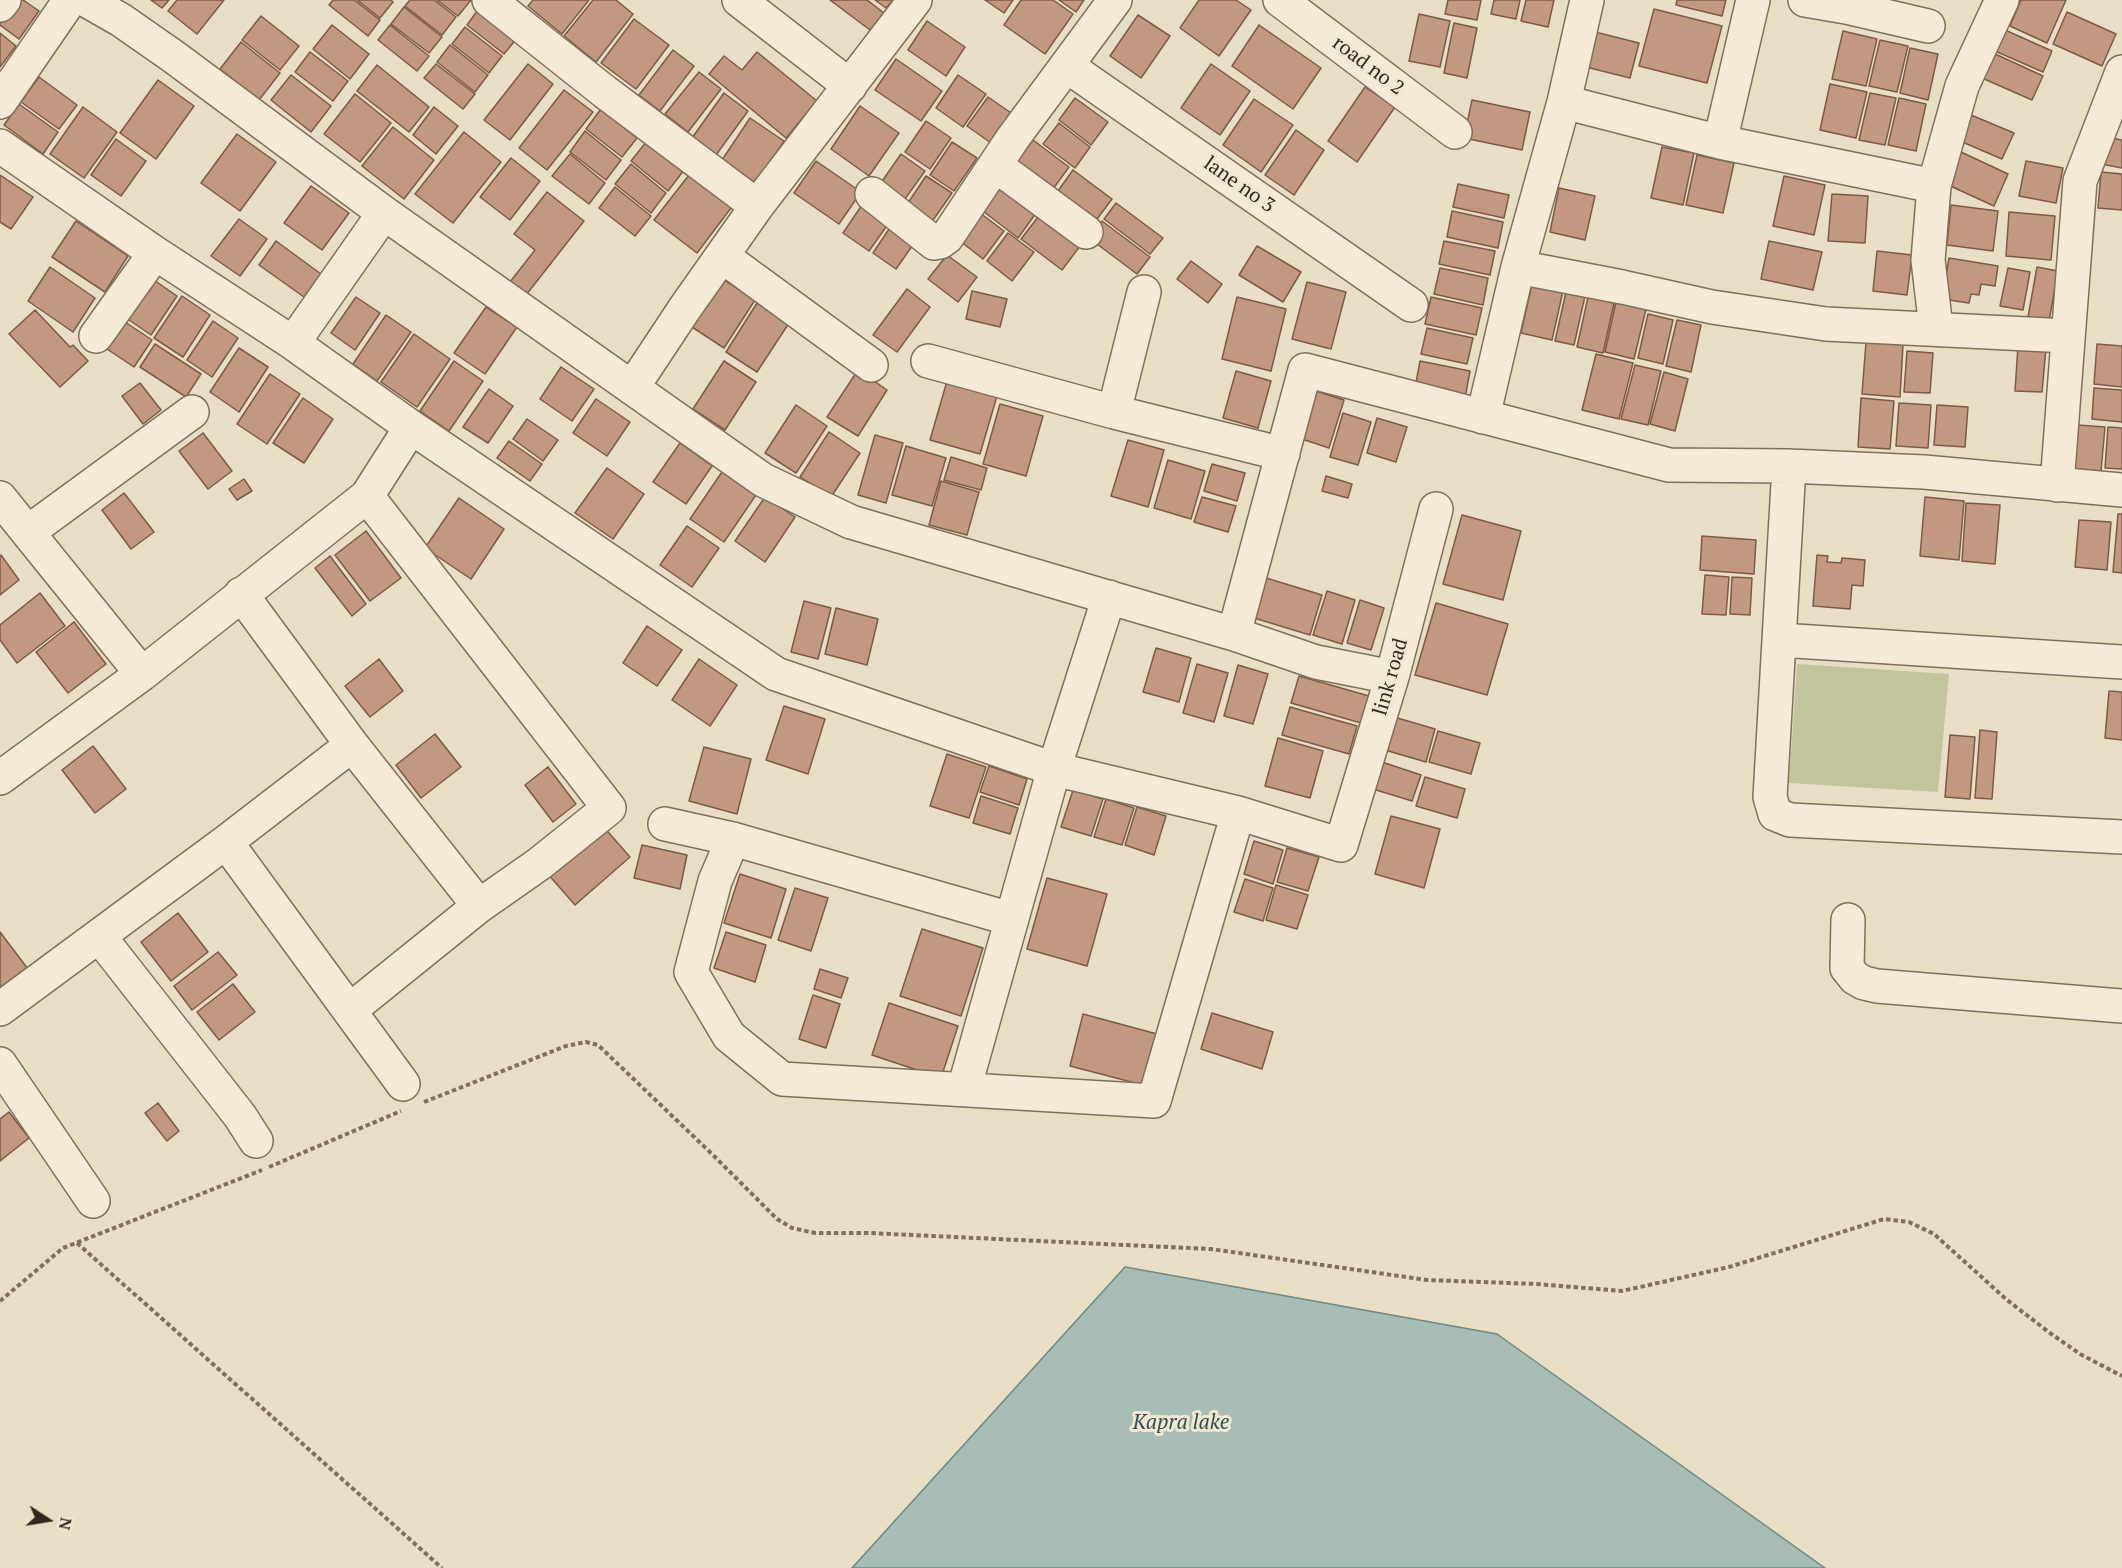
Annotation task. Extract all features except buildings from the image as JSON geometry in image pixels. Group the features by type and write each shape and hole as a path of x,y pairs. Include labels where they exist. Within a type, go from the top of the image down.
{"street":[{"path":"0,5 4,0"},
{"path":"0,102 70,0"},
{"path":"86,0 121,20 174,57 384,213 763,480 851,522 1234,634 1316,662 1392,677"},
{"path":"489,0 605,92 757,206"},
{"path":"739,0 850,86"},
{"path":"632,388 757,206 915,0"},
{"path":"872,194 934,243 947,237 995,165 1115,0"},
{"name":"road no 2","path":"1280,0 1455,132"},
{"path":"1482,417 1518,267 1564,102 1587,0"},
{"path":"1720,142 1753,0"},
{"path":"1805,0 1928,26"},
{"path":"1936,328 1928,260 1934,186 1962,86 2002,0"},
{"name":"lane no 3","path":"1067,66 1411,305"},
{"path":"2057,485 2080,181 2122,72"},
{"path":"1564,102 1720,142 1934,186"},
{"path":"0,146 155,253 293,343 411,427 776,674 1054,769 1238,813 1154,1101 782,1079 729,1036 691,972 715,881 733,839"},
{"path":"995,165 1086,232"},
{"path":"293,343 384,213"},
{"path":"96,336 155,253"},
{"path":"722,256 871,365"},
{"path":"1518,267 1712,307 1826,324 2068,336"},
{"path":"1114,412 1144,292"},
{"path":"928,361 1114,412 1283,454"},
{"path":"1234,634 1305,370 1669,465 1790,466 1924,472 2122,490"},
{"path":"28,532 192,412"},
{"path":"0,778 142,674 367,496 411,427"},
{"path":"1790,466 1770,797 1776,814 1790,820 2122,837"},
{"path":"350,1010 479,906 539,864 609,808 367,496"},
{"path":"0,498 142,674"},
{"name":"link road","path":"1238,813 1341,845 1392,677 1436,509"},
{"path":"241,594 352,746 479,906"},
{"path":"964,1089 1054,769 1109,597"},
{"path":"1780,640 2122,662"},
{"path":"0,1010 352,746"},
{"path":"665,824 733,839 1011,919"},
{"path":"226,842 350,1010 409,1099"},
{"path":"1848,920 1847,968 1864,983 1877,986 2122,1006"},
{"path":"99,936 240,1116 256,1141"},
{"path":"0,1064 93,1201"}],"path":[{"path":"0,1301 63,1248 272,1166 409,1099 566,1046 586,1042 598,1045 777,1219 792,1228 815,1233 869,1233 1211,1249 1427,1280 1537,1284 1622,1291 1729,1267 1884,1219 1909,1222 1934,1234 2007,1300 2080,1354 2122,1376"},
{"path":"77,1243 442,1568"}],"green space":[{"path":"1797,664 1949,674 1938,792 1789,783"}],"water":[{"name":"Kapra lake","path":"1125,1267 1497,1334 1825,1568 852,1568"}]}
